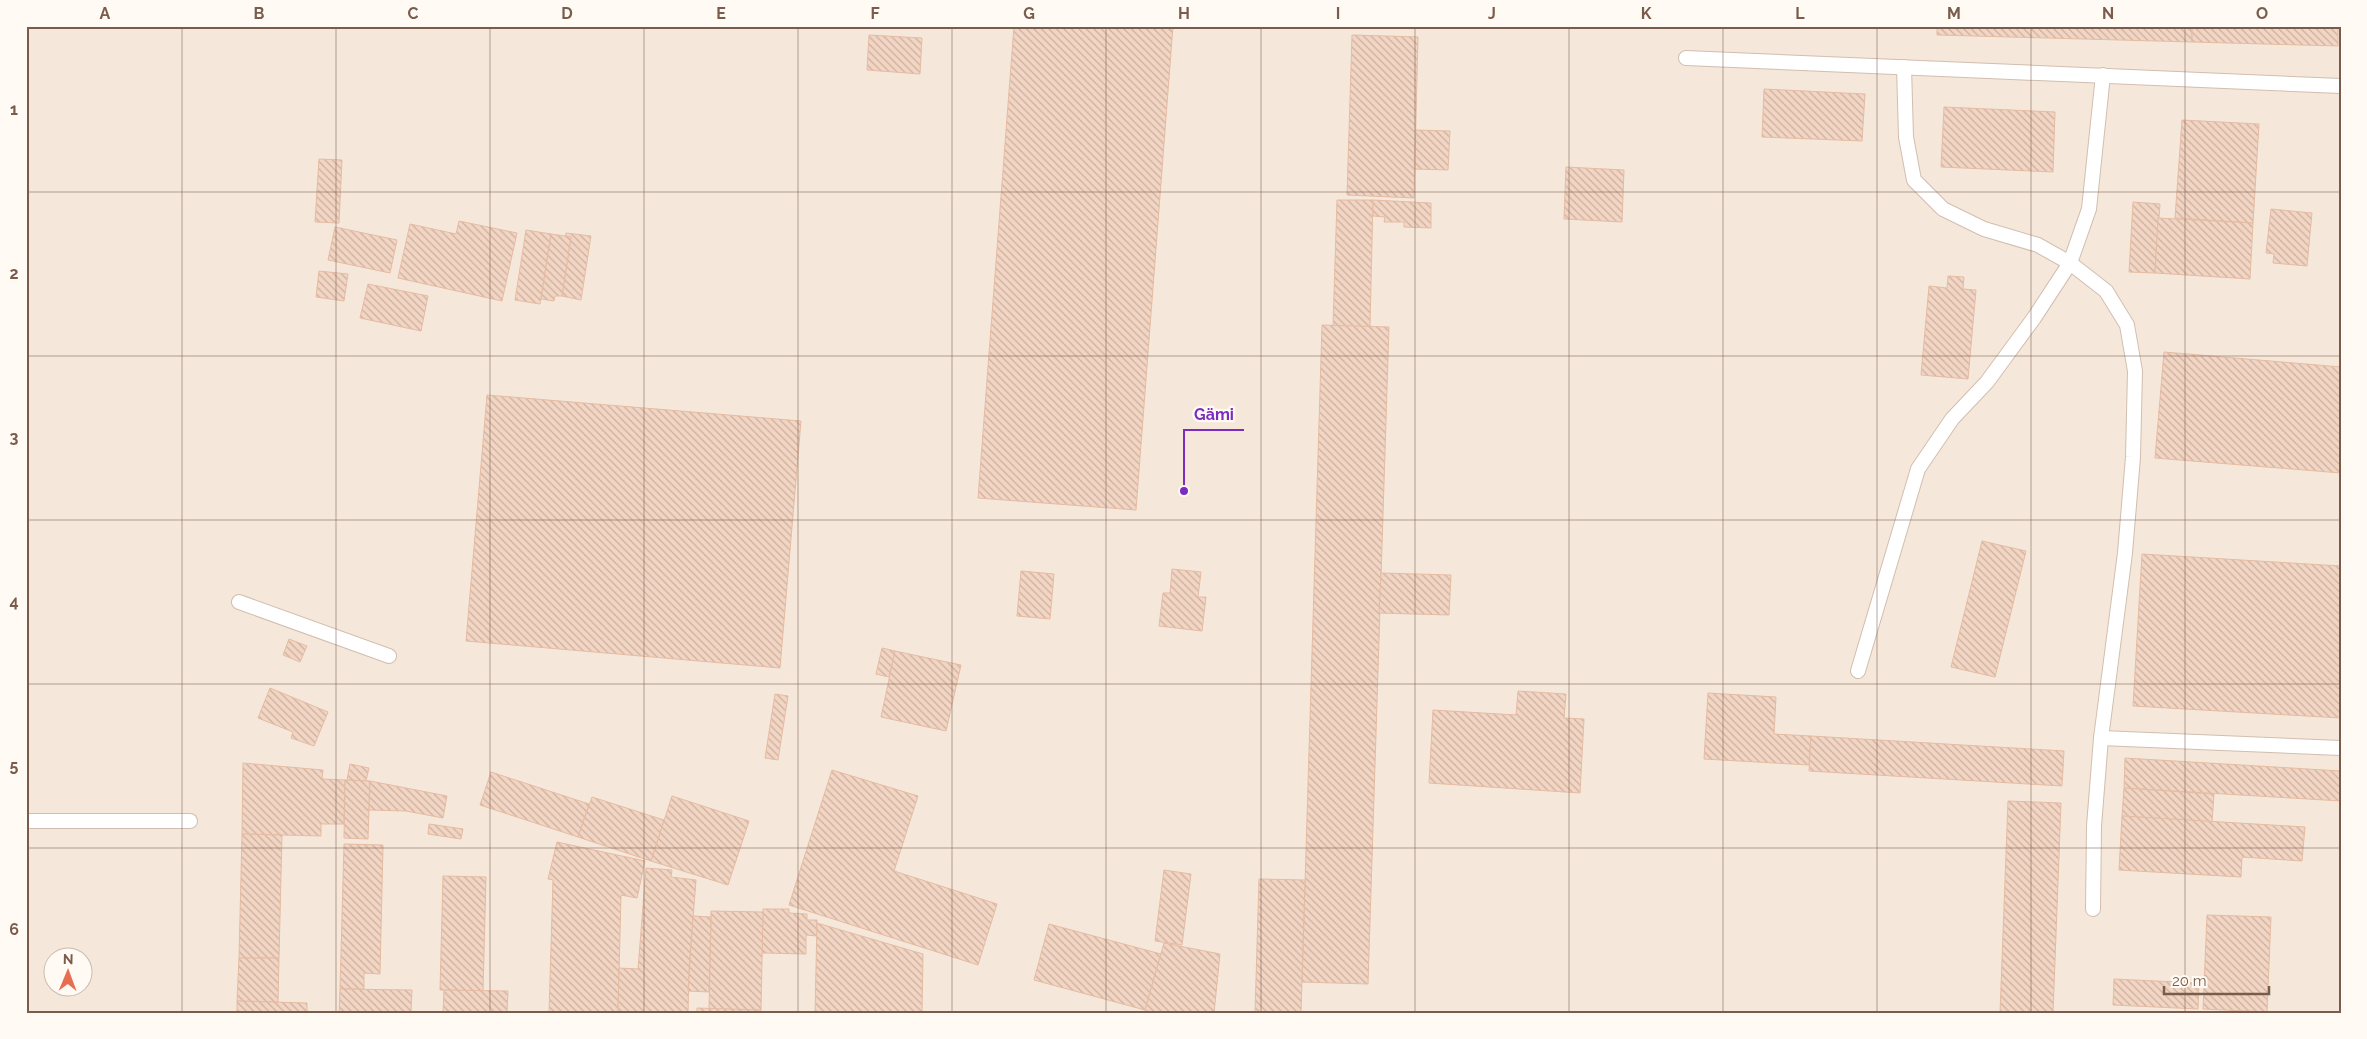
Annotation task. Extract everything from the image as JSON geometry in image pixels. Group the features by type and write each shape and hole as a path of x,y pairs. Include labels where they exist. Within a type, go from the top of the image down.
{"lane":[{"path":"1686,58 2341,86"},
{"path":"1904,67 1906,137 1914,180 1943,209 1984,228 2038,245 2070,264 2106,291 2127,325 2135,371 2133,457 2125,552 2101,738 2094,826 2094,909"},
{"path":"1858,672 1918,469 1952,419 1987,382 2034,318 2070,264 2089,209 2103,76"},
{"path":"239,602 389,656"},
{"path":"2101,738 2341,748"},
{"path":"26,821 190,821"}],"shaded area":[{"path":"26,26 2341,26 2341,1013 26,1013"}],"building":[{"path":"1014,26 1173,26 1136,510 978,498"},
{"path":"1937,26 2192,26 2192,42 1937,35"},
{"path":"2192,26 2338,26 2338,46 2192,42"},
{"path":"869,35 922,38 920,74 867,70"},
{"path":"1352,35 1418,37 1414,198 1347,195"},
{"path":"1764,89 1865,94 1862,141 1762,137"},
{"path":"1944,107 2055,112 2053,172 1941,167"},
{"path":"2182,120 2259,124 2253,223 2175,218"},
{"path":"1416,130 1450,131 1448,170 1414,169"},
{"path":"319,159 342,160 339,223 315,222"},
{"path":"1566,167 1624,170 1622,222 1564,219"},
{"path":"1337,200 1373,200 1370,327 1333,326"},
{"path":"1373,200 1431,203 1431,228 1404,227 1404,222 1384,222 1385,217 1373,216"},
{"path":"2133,202 2160,204 2155,273 2129,272"},
{"path":"2271,209 2312,213 2307,266 2273,263 2274,254 2266,253"},
{"path":"2158,218 2253,223 2250,279 2155,273"},
{"path":"459,221 517,233 502,301 398,278 410,224 456,234"},
{"path":"335,227 397,240 390,273 328,260"},
{"path":"526,230 551,234 540,304 515,300"},
{"path":"566,233 591,236 581,300 562,296 571,237 565,237"},
{"path":"551,234 571,237 562,296 555,296 554,301 541,299"},
{"path":"319,271 348,274 344,301 316,297"},
{"path":"1948,276 1964,277 1963,289 1976,290 1968,379 1921,375 1929,286 1947,288"},
{"path":"368,284 428,296 421,331 360,318"},
{"path":"1322,325 1389,327 1368,984 1302,982"},
{"path":"2164,352 2341,367 2341,473 2155,458"},
{"path":"487,395 801,421 780,668 466,641"},
{"path":"1982,541 2026,551 1995,677 1951,667"},
{"path":"2142,554 2341,566 2341,718 2133,706"},
{"path":"1172,569 1201,572 1198,597 1206,597 1202,631 1159,626 1163,593 1170,593"},
{"path":"1021,571 1054,574 1050,619 1017,616"},
{"path":"1381,573 1451,575 1449,615 1379,613"},
{"path":"289,639 307,646 300,662 283,655"},
{"path":"882,648 895,651 889,677 876,674"},
{"path":"895,651 961,665 946,731 881,717"},
{"path":"270,688 328,712 314,746 291,738 293,732 258,718"},
{"path":"1518,691 1566,694 1564,718 1584,719 1580,793 1429,783 1433,710 1516,715"},
{"path":"1708,693 1776,697 1774,734 1811,736 1809,765 1704,759"},
{"path":"775,694 788,696 778,760 765,758"},
{"path":"1811,736 2064,751 2062,786 1809,771"},
{"path":"2125,758 2341,771 2341,801 2124,788"},
{"path":"243,763 323,770 322,779 345,780 344,824 321,824 321,836 242,834"},
{"path":"350,764 369,768 366,781 347,780"},
{"path":"832,770 918,796 894,871 997,904 978,965 789,905"},
{"path":"491,772 589,804 578,837 480,805"},
{"path":"345,780 370,781 368,839 344,838"},
{"path":"370,781 447,796 443,818 406,811 369,810"},
{"path":"2124,788 2214,794 2212,822 2122,816"},
{"path":"672,796 749,821 728,885 651,861"},
{"path":"592,797 664,820 651,861 578,837"},
{"path":"2008,801 2061,803 2053,1013 2000,1013"},
{"path":"2122,816 2305,827 2302,861 2242,857 2241,877 2119,870"},
{"path":"429,824 463,829 461,839 428,834"},
{"path":"242,834 282,835 279,958 239,958"},
{"path":"557,842 645,861 637,898 621,895 618,1013 549,1013 553,880 548,879"},
{"path":"344,844 383,845 380,974 364,973 364,989 340,989"},
{"path":"646,868 672,870 671,877 696,880 689,970 688,1013 618,1013 619,968 638,969"},
{"path":"1164,870 1191,874 1182,945 1155,941"},
{"path":"443,876 486,877 483,991 440,990"},
{"path":"1259,879 1305,880 1301,1013 1255,1013"},
{"path":"763,909 789,909 789,913 807,914 807,920 817,920 817,936 806,935 806,954 762,953"},
{"path":"711,911 763,912 761,1010 709,1009"},
{"path":"2207,915 2271,917 2267,1012 2203,1009"},
{"path":"693,916 711,917 709,992 688,991"},
{"path":"817,923 923,954 922,1013 815,1013"},
{"path":"1049,924 1161,954 1145,1010 1034,980"},
{"path":"1164,943 1220,954 1214,1013 1154,1013 1145,1010"},
{"path":"239,958 279,958 278,1002 237,1001"},
{"path":"2114,979 2199,983 2198,1009 2113,1005"},
{"path":"340,989 412,990 411,1013 339,1013"},
{"path":"444,990 508,991 507,1013 443,1013"},
{"path":"237,1001 307,1003 307,1013 237,1013"},
{"path":"697,1008 761,1010 760,1013 697,1013"}],"place":[{"name":"Gämi","path":"1184,491"}]}
